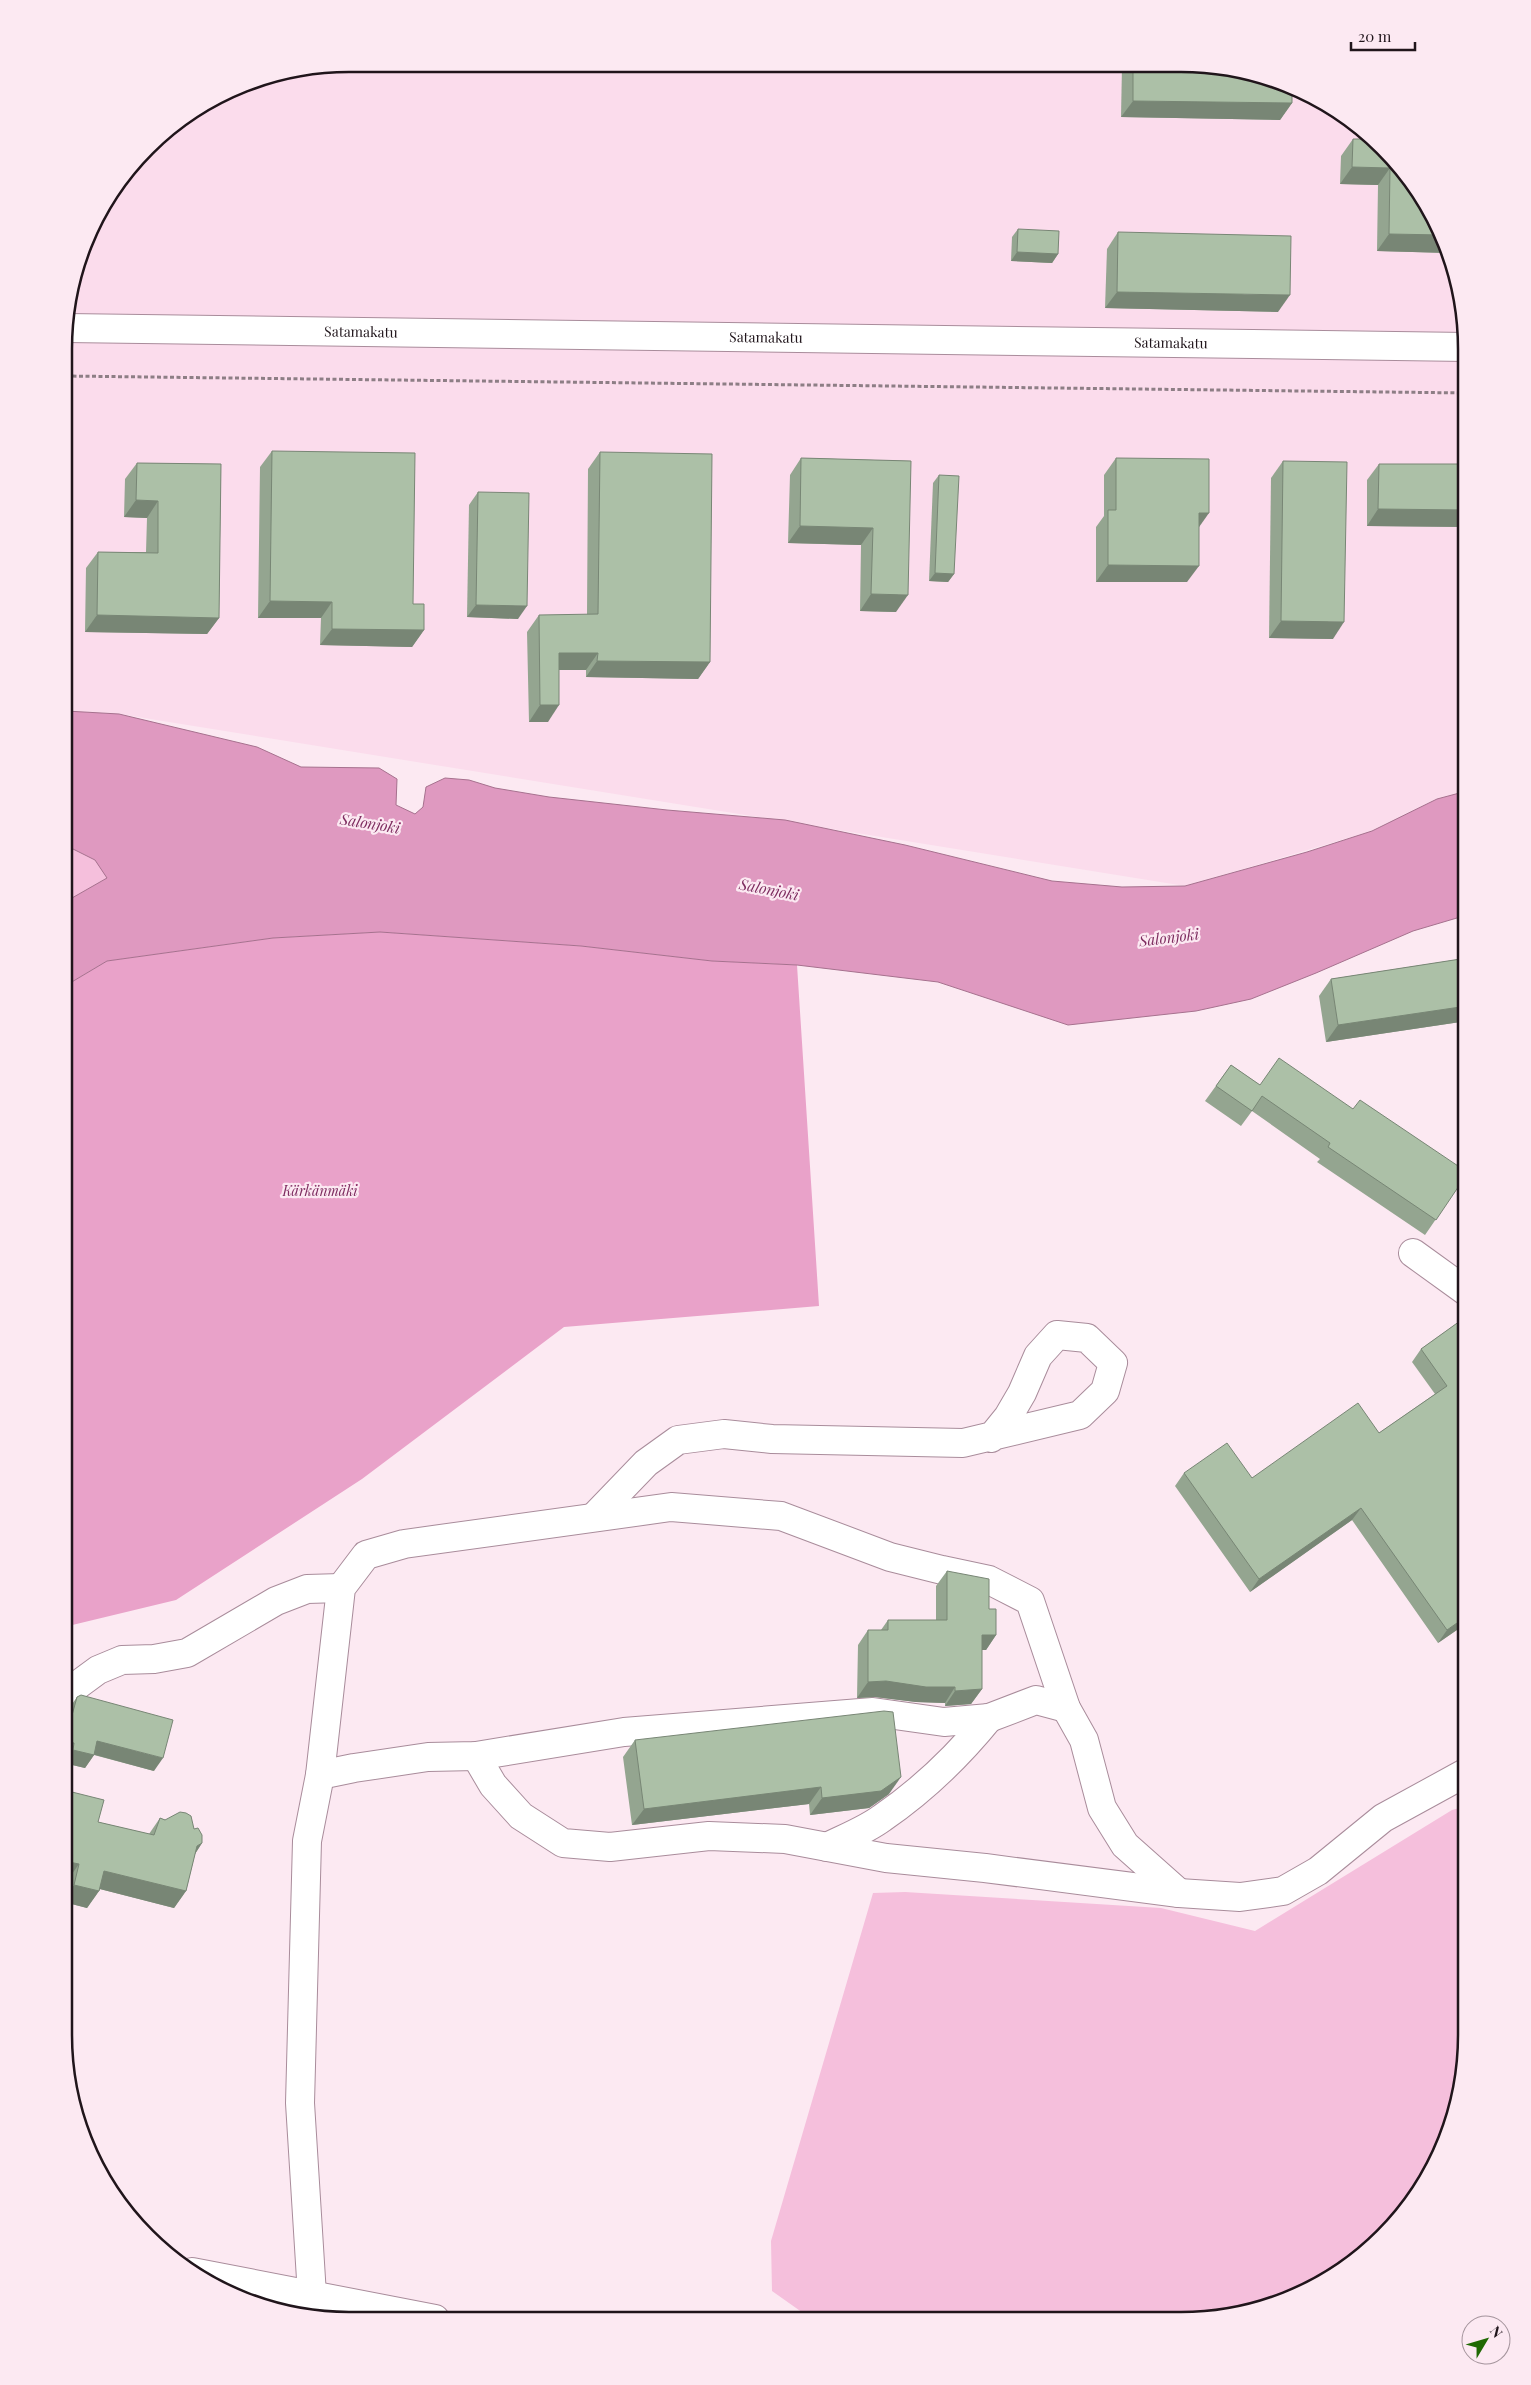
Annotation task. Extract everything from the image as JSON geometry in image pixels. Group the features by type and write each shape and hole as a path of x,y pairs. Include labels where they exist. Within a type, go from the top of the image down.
{"street":[{"name":"Satamakatu","path":"73,328 1458,347"},
{"path":"1413,1253 1458,1286"},
{"path":"594,1517 646,1463 678,1440 724,1434 790,1440 963,1443 990,1438 1080,1415 1105,1391 1113,1363 1087,1338 1057,1335 1038,1356 1022,1393 1008,1417 990,1438"},
{"path":"312,2295 300,2093 307,1841 320,1775 341,1588 366,1555 404,1544 671,1507 781,1516 890,1556 989,1580 1030,1601 1066,1708 1084,1740 1102,1808 1125,1845 1179,1893"},
{"path":"72,1689 98,1670 122,1660 154,1659 187,1653 276,1601 307,1589 341,1588"},
{"path":"320,1775 428,1757 476,1756 624,1732 873,1712 944,1722 989,1718 1036,1700 1066,1708"},
{"path":"828,1847 881,1819 931,1780 969,1742 989,1718"},
{"path":"476,1756 493,1785 521,1816 563,1843 610,1846 709,1836 785,1839 886,1858 1179,1893 1240,1897 1283,1892 1318,1871 1383,1818 1458,1777"},
{"path":"213,2276 399,2312"}],"path":[{"path":"72,376 1458,393"}],"shaded area":[{"path":"332,73 1199,73 1217,75 1270,87 1304,101 1335,119 1364,141 1390,167 1412,196 1430,227 1444,261 1453,296 1458,332 1458,793 1437,799 1372,831 1185,886 119,714 72,711 72,350 75,314 82,278 101,227 119,196 141,167 167,141 196,119 227,101 261,87 296,78"},
{"path":"72,848 95,860 108,878 72,898"},
{"path":"1458,1808 1458,2053 1449,2107 1430,2158 1412,2189 1390,2218 1364,2244 1335,2266 1304,2284 1270,2298 1235,2307 1199,2312 802,2312 772,2291 771,2241 873,1893 905,1892 1161,1908 1255,1931 1452,1810"}],"green space":[{"name":"Kärkänmäki","path":"380,932 581,946 712,961 797,965 819,1306 564,1327 362,1479 176,1600 72,1625 72,982 107,961 273,938"}],"water":[{"name":"Salonjoki","path":"72,711 119,714 257,747 301,767 379,768 397,779 396,805 415,814 423,807 426,787 445,778 469,780 495,788 549,797 785,820 905,845 1052,881 1122,887 1185,886 1307,852 1372,831 1437,799 1458,793 1458,918 1413,931 1251,999 1196,1011 1068,1025 938,982 797,965 712,961 581,946 380,932 273,938 107,961 72,982 72,898 107,878 95,860 72,848"}],"building":[{"path":"1133,73 1199,73 1217,75 1253,82 1292,96 1292,103 1133,101"},
{"path":"1353,139 1361,139 1390,167 1401,181 1421,211 1433,235 1389,234 1390,168 1352,167"},
{"path":"1018,229 1059,231 1058,254 1017,252"},
{"path":"1118,232 1291,236 1290,295 1117,292"},
{"path":"272,451 415,453 413,604 424,604 424,630 332,629 332,602 270,601"},
{"path":"600,452 712,454 710,662 597,661 598,653 559,653 559,705 540,705 539,615 598,614"},
{"path":"801,458 911,461 908,595 871,594 873,528 800,526"},
{"path":"1116,458 1209,459 1209,513 1199,513 1199,566 1108,565 1108,510 1116,510"},
{"path":"1283,461 1347,462 1344,622 1281,621"},
{"path":"137,463 221,464 219,618 97,615 98,552 158,553 158,501 136,500"},
{"path":"1379,464 1458,464 1458,510 1378,509"},
{"path":"939,475 959,476 954,574 935,573"},
{"path":"478,492 529,493 527,606 476,605"},
{"path":"1458,959 1458,1007 1338,1025 1331,979"},
{"path":"1279,1058 1353,1109 1360,1100 1458,1166 1458,1187 1436,1220 1328,1147 1330,1143 1262,1096 1252,1111 1216,1086 1231,1065 1260,1085"},
{"path":"1458,1322 1458,1622 1447,1630 1361,1508 1259,1579 1184,1473 1227,1443 1252,1478 1358,1403 1379,1433 1447,1386 1421,1349"},
{"path":"947,1571 989,1579 989,1609 996,1609 996,1635 982,1635 982,1689 955,1691 955,1687 926,1687 886,1681 868,1682 868,1630 888,1630 888,1620 947,1620"},
{"path":"81,1695 173,1720 163,1758 97,1741 94,1755 73,1750 72,1715 77,1697"},
{"path":"884,1711 893,1712 901,1777 881,1791 822,1798 821,1787 644,1809 635,1740"},
{"path":"72,1792 104,1800 98,1822 154,1835 160,1818 165,1820 180,1812 191,1816 194,1829 198,1828 202,1835 202,1843 197,1846 186,1891 104,1871 99,1891 74,1885 79,1864 72,1863"}]}
